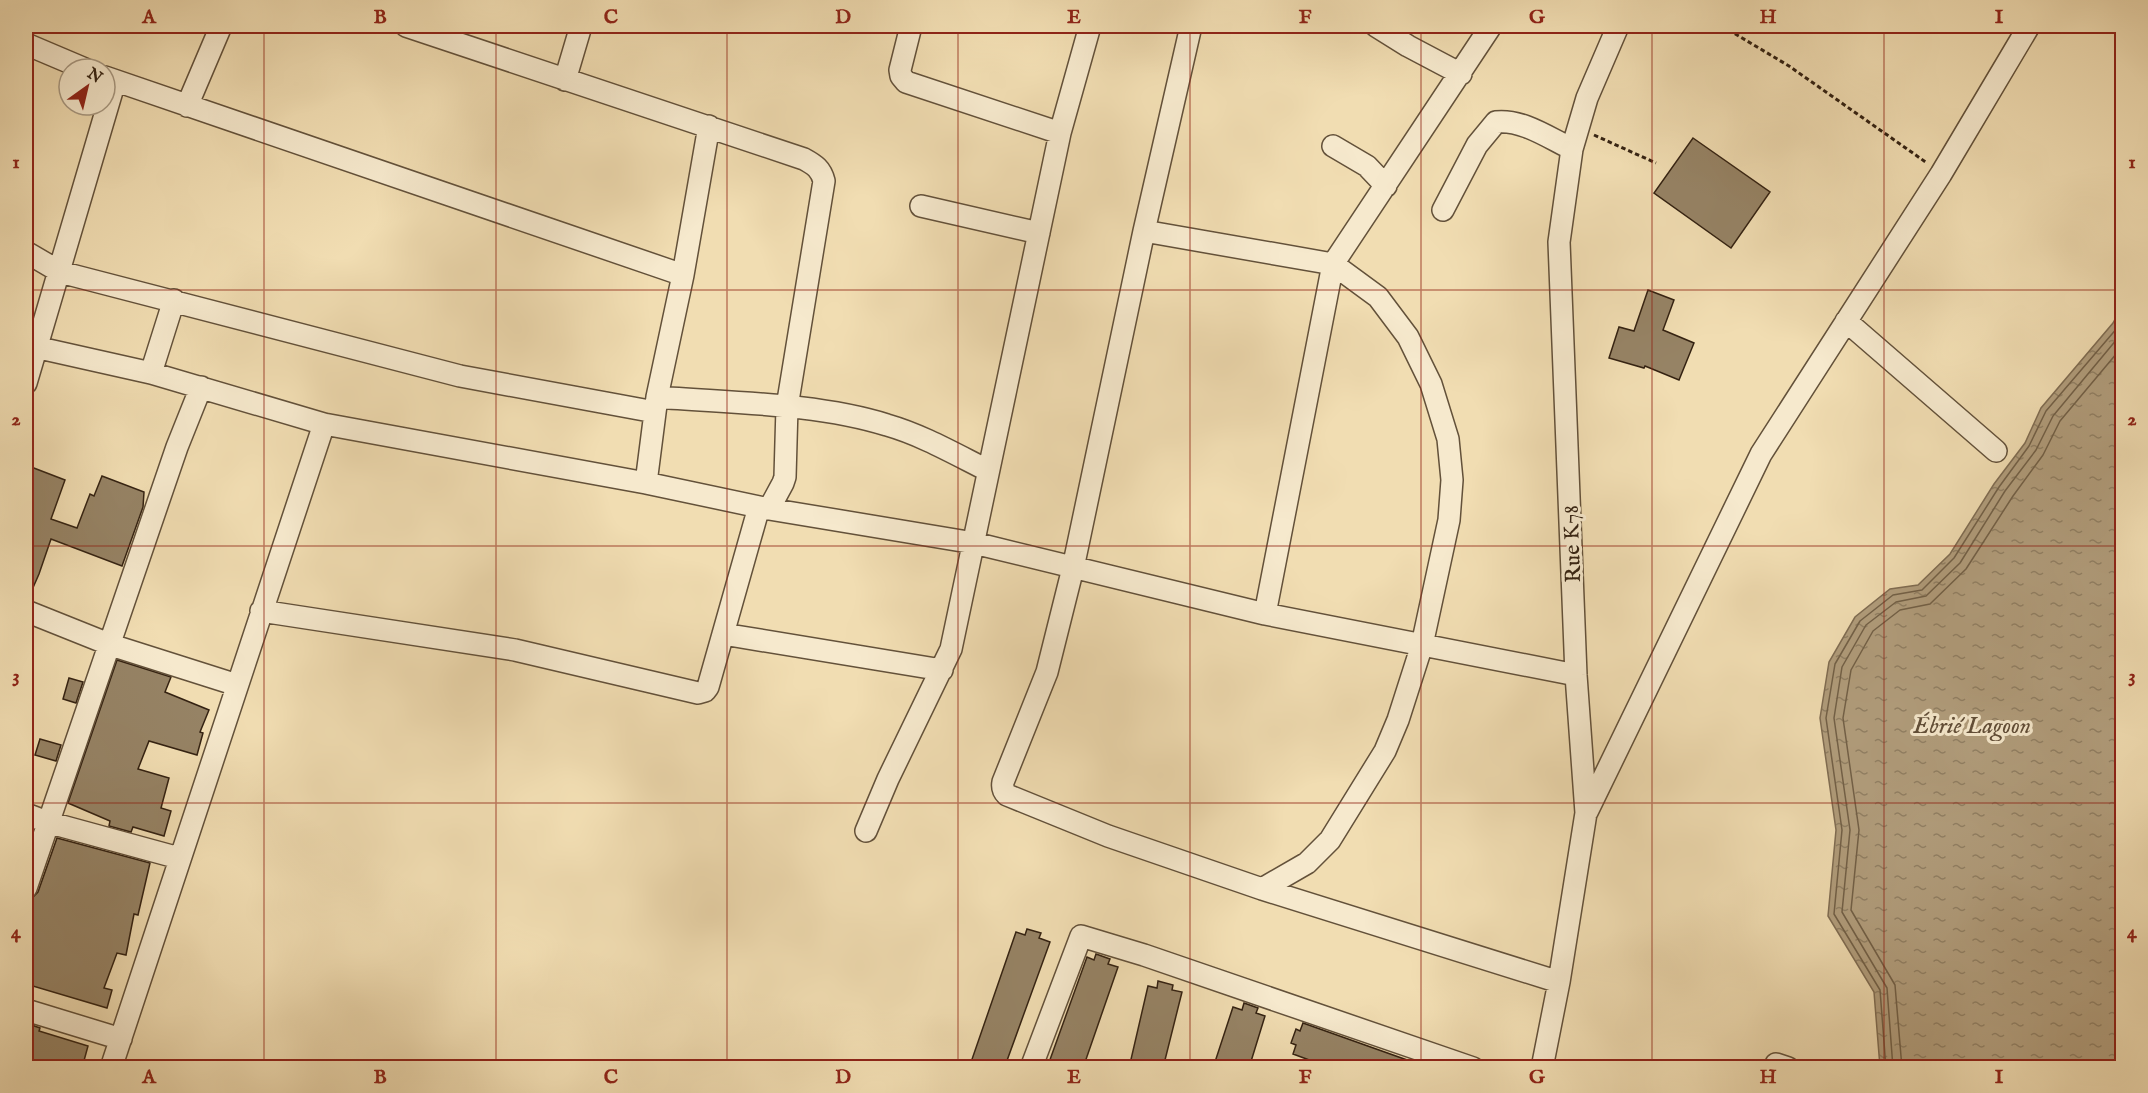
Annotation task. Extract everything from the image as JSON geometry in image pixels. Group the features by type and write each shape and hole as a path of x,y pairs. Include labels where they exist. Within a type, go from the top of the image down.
{"street":[{"path":"187,106 221,26"},
{"path":"261,611 515,650 698,693 705,691 708,687 764,508 783,483 787,406 824,181 822,172 814,164 804,159 406,26"},
{"path":"565,80 581,26"},
{"path":"910,26 900,70 906,82 1060,133"},
{"path":"866,831 888,779 951,649 1060,133 1090,26"},
{"path":"1191,26 1144,231 1073,568 1047,672 1003,782 1004,792 1108,836 1262,889 1559,982"},
{"path":"1376,26 1461,74"},
{"path":"1265,615 1333,264 1491,26"},
{"name":"Rue K78","path":"1542,1068 1559,982 1586,813 1576,675 1559,242 1572,149 1587,98 1618,26"},
{"path":"1586,813 1761,454 1941,174 2029,26"},
{"path":"26,45 57,58"},
{"path":"117,81 683,275"},
{"path":"26,381 60,272 100,117"},
{"path":"1443,210 1477,145 1496,122 1507,121 1528,128 1572,149"},
{"path":"646,483 656,405 683,275 709,126"},
{"path":"1333,146 1367,166 1386,186"},
{"path":"921,206 1039,233"},
{"path":"1144,231 1333,264 1378,297 1408,337 1431,384 1448,439 1452,480 1449,520 1422,645 1406,698 1385,751 1330,840 1307,863 1262,889"},
{"path":"26,252 60,272 460,376 656,405 787,406 855,417 888,425 928,441 987,470"},
{"path":"151,373 174,300"},
{"path":"1846,321 1996,451"},
{"path":"35,347 151,373 324,424 646,483 764,508 974,543 1265,615 1576,675"},
{"path":"26,888 177,447 201,387"},
{"path":"111,1068 324,424"},
{"path":"26,611 111,645 237,685"},
{"path":"723,634 942,670"},
{"path":"26,814 47,822 179,858"},
{"path":"1031,1068 1081,936 1144,955 1473,1068"},
{"path":"26,1010 121,1039"}],"path":[{"path":"1722,26 1789,66 1941,174"},
{"path":"1578,128 1656,163"}],"water":[{"name":"Ébrié Lagoon","path":"2122,306 2122,1067 1880,1067 1874,992 1828,916 1836,830 1820,718 1829,662 1855,617 1890,589 1918,585 1950,554 1994,484 2025,443 2041,408 2113,323"}],"building":[{"path":"1693,138 1770,192 1731,248 1654,193"},
{"path":"1648,290 1674,300 1663,330 1694,343 1679,380 1645,366 1644,368 1609,358 1619,327 1634,331"},
{"path":"26,465 65,480 51,519 77,528 90,494 94,496 102,476 144,492 143,507 122,566 51,539 39,574 28,599 26,598"},
{"path":"117,660 171,677 165,692 209,710 200,732 203,733 197,755 149,741 138,769 169,778 161,808 171,811 164,836 133,827 131,832 109,826 110,821 68,803"},
{"path":"69,678 83,682 76,703 63,699"},
{"path":"40,739 61,745 56,761 35,755"},
{"path":"57,838 150,863 138,915 134,914 126,955 117,953 104,988 112,990 107,1008 26,984 26,916 30,900 38,892"},
{"path":"1027,929 1041,933 1039,938 1050,942 1005,1066 996,1063 995,1068 969,1068 1016,932 1025,935"},
{"path":"1096,954 1110,959 1108,964 1118,967 1083,1068 1047,1068 1087,957 1094,960"},
{"path":"1158,981 1173,985 1172,990 1182,992 1163,1068 1129,1068 1148,986 1157,988"},
{"path":"1244,1003 1258,1008 1256,1013 1265,1016 1249,1068 1213,1068 1233,1007 1242,1010"},
{"path":"26,1023 40,1028 39,1031 88,1046 82,1068 26,1068"},
{"path":"1303,1023 1424,1066 1423,1068 1331,1068 1293,1054 1296,1045 1291,1043 1296,1029 1300,1031"}]}
